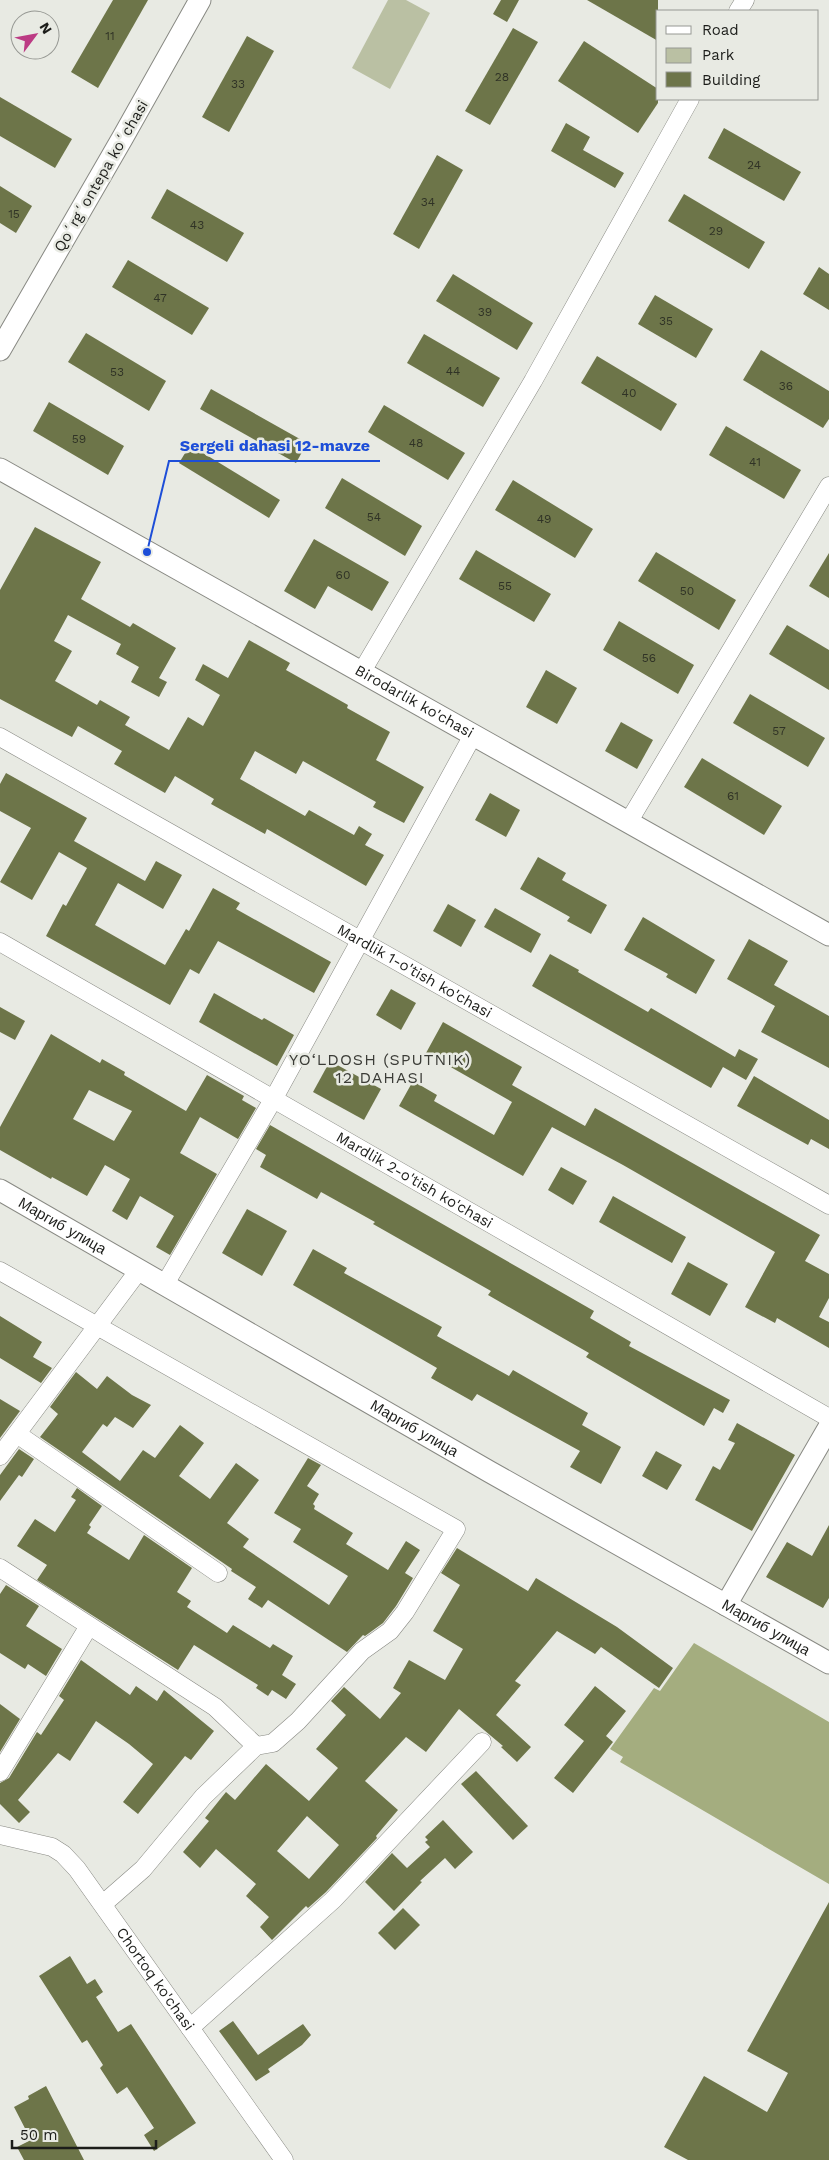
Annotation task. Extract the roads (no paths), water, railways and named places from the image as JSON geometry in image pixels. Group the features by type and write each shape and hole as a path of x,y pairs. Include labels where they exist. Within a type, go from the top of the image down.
{"street":[{"name":"Qoʻrgʻontepa koʻchasi","path":"0,350 123,138 200,0"},
{"path":"362,674 533,381 689,100"},
{"name":"Birodarlik ko'chasi","path":"0,468 362,674 630,821 829,936"},
{"path":"630,821 829,486"},
{"path":"165,1284 274,1098 362,941 473,735"},
{"name":"Mardlik 1-o'tish ko'chasi","path":"0,738 829,1205"},
{"name":"Mardlik 2-o'tish ko'chasi","path":"0,942 829,1418"},
{"name":"Маргиб улица","path":"0,1190 490,1472 829,1663"},
{"path":"0,1456 139,1270"},
{"path":"0,1272 96,1328 456,1529 405,1612 390,1631 362,1651 298,1721 273,1743 256,1746 203,1797 143,1869 102,1904"},
{"path":"726,1604 829,1427"},
{"path":"17,1434 218,1573"},
{"path":"0,1568 215,1707 256,1746"},
{"path":"0,1772 89,1626"},
{"path":"190,2028 333,1900 482,1742"},
{"name":"Chortoq ko'chasi","path":"0,1835 39,1843 63,1854 102,1904 284,2160"}],"place":[{"name":"Sergeli dahasi 12-mavze","path":"147,552"}],"district":[{"name":"YO‘LDOSH (SPUTNIK) 12 DAHASI","path":"380,1068"}]}
